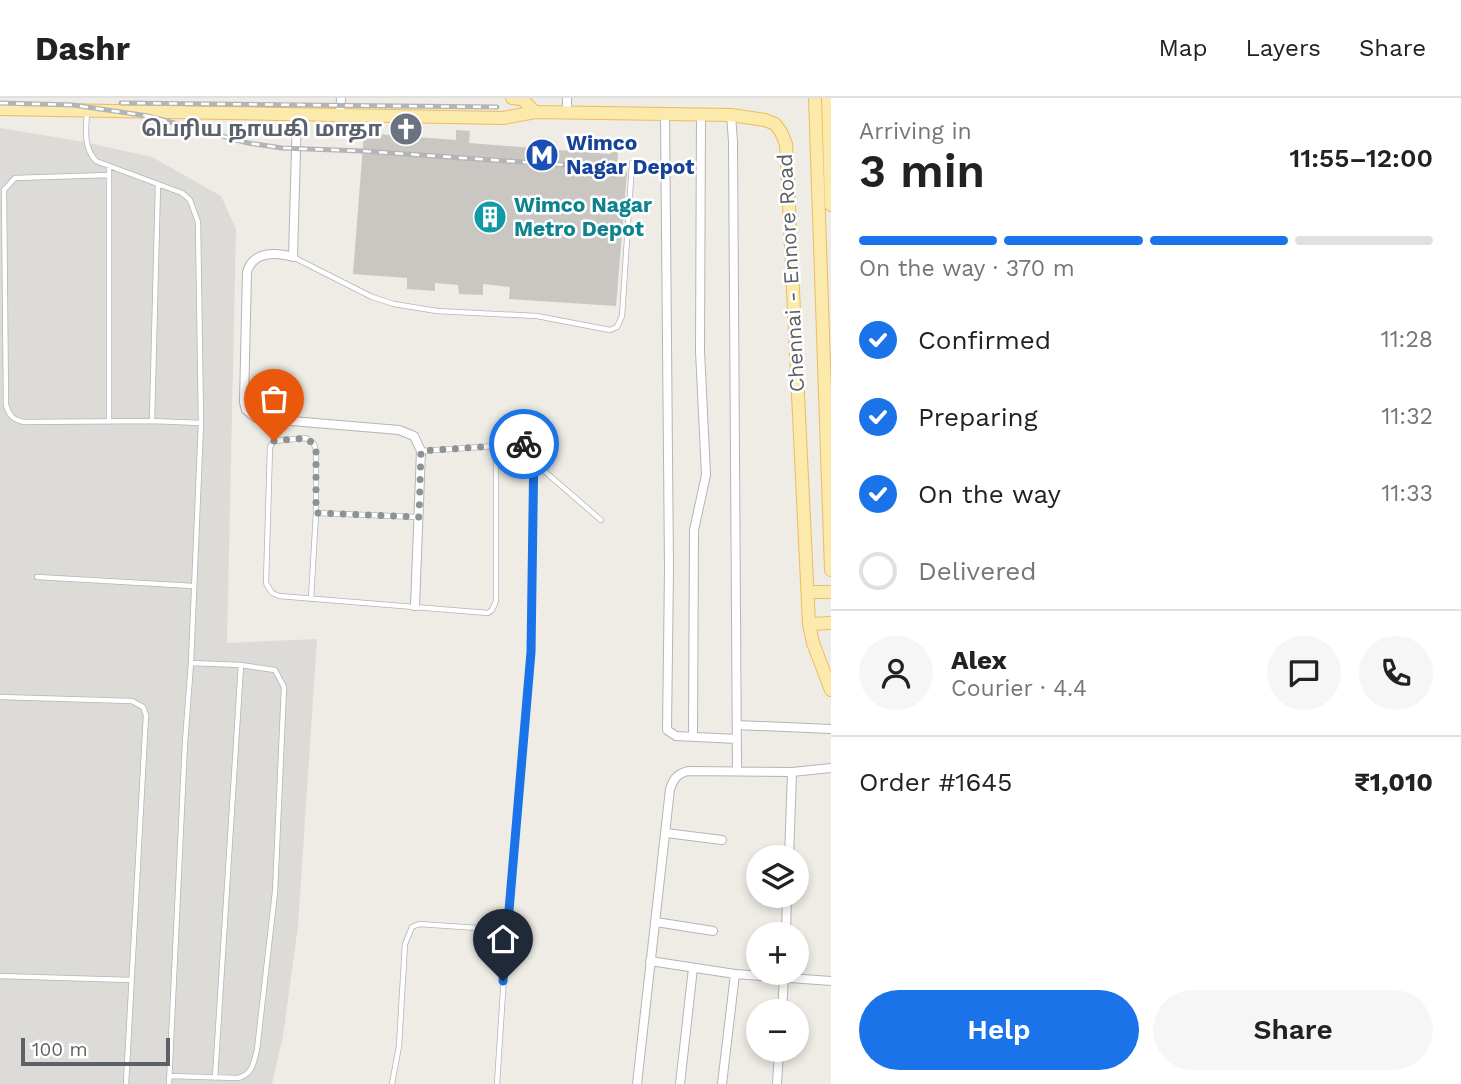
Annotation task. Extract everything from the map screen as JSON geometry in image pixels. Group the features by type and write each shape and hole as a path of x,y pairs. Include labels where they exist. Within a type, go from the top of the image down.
{"main road":[{"path":"519,98 535,112"},
{"path":"815,98 831,570"},
{"path":"828,98 831,205"},
{"name":"Chennai - Ennore Road","path":"0,110 503,118 535,112 701,114 731,115 775,124 786,144 810,624 813,643 831,690"},
{"path":"808,592 831,592"},
{"path":"810,624 831,623"}],"street":[{"path":"340,115 341,98"},
{"path":"567,113 568,98"},
{"path":"297,114 293,257 282,254 261,255 249,264 247,272 244,389 246,410 256,418 267,420 329,423 408,432 414,436 421,451 415,606"},
{"path":"694,736 694,530 706,475 700,351 701,114"},
{"path":"665,115 669,569 666,724 671,734 737,738"},
{"path":"731,115 737,770"},
{"path":"737,725 831,729"},
{"path":"637,1084 673,779 688,771 792,772 831,768"},
{"path":"789,845 792,772"},
{"path":"666,833 722,840"},
{"path":"656,922 713,931"},
{"path":"650,961 746,974"},
{"path":"680,1084 693,968"},
{"path":"722,1084 735,974"},
{"path":"809,979 831,981"},
{"path":"777,1084 778,1062"}],"lane":[{"path":"87,110 86,136 89,154 109,167 182,192 190,200 198,222 201,423 169,1084"},
{"path":"293,257 372,297 394,304 433,311 537,316 610,330 617,327 622,316 632,163"},
{"path":"109,167 109,422"},
{"path":"109,175 15,178 4,190 8,412 15,420 24,422 201,423"},
{"path":"152,421 158,184"},
{"path":"312,599 316,451 314,444 306,438 274,441 270,447 266,583 272,593 279,596 312,599 415,606 484,614 495,606 496,446"},
{"path":"421,451 534,444 531,652 507,930 497,1084"},
{"path":"534,463 601,520"},
{"path":"316,513 419,517"},
{"path":"37,578 194,586"},
{"path":"170,1076 238,1079 247,1076 252,1070 257,1050 275,892 284,687 275,670 241,665 191,663"},
{"path":"215,1078 241,665"},
{"path":"0,697 132,701 143,707 146,715 126,1084"},
{"path":"392,1084 399,1046 405,944 412,927 419,924 507,930"},
{"path":"0,976 130,980"}],"shaded area":[{"path":"0,128 152,157 221,196 236,229 227,643 317,639 298,926 283,1036 272,1084 0,1084"}],"building":[{"name":"Wimco Nagar Metro Depot","path":"456,130 470,131 469,143 610,154 611,151 618,152 617,171 627,172 616,306 509,299 510,287 483,284 483,295 459,294 458,285 435,283 435,291 407,289 407,278 353,274 364,133 456,140"}],"railway":[{"path":"0,103 73,105 148,116 248,143 282,148 610,168"},
{"path":"121,103 497,107"}],"way so far":[{"path":"274,441 306,438 314,444 316,513 419,517 421,451 524,444"}],"place":[{"name":"பெரிய நாயகி மாதா","path":"406,129"},
{"name":"Wimco Nagar Depot","path":"542,155"},
{"name":"Wimco Nagar Metro Depot","path":"490,217"}],"route":[{"path":"503,981 531,652 534,444 524,444"}]}
